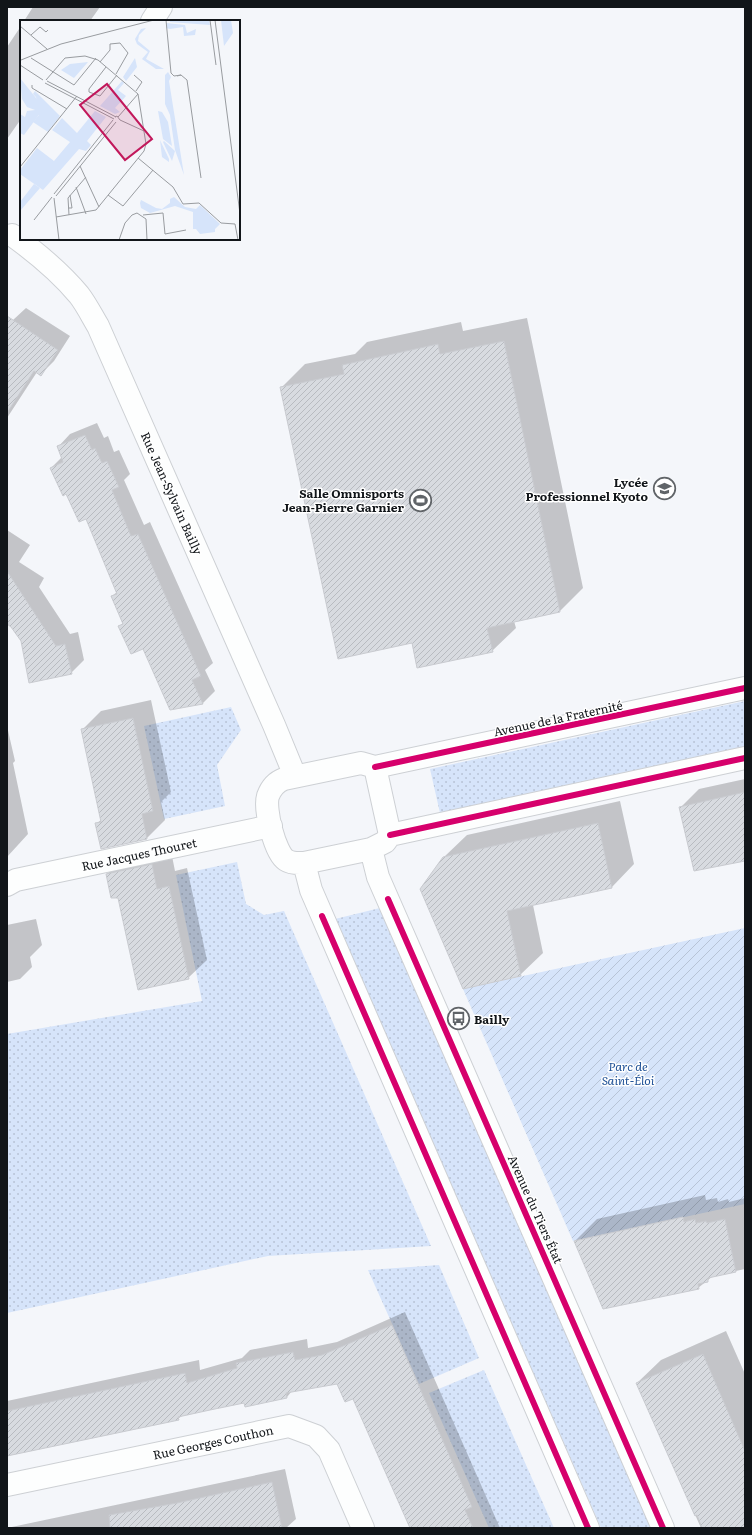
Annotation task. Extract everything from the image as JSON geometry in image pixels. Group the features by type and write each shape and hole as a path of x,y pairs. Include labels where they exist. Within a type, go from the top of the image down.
{"street":[{"path":"153,20 160,7"},
{"name":"Rue Jean-Sylvain Bailly","path":"21,240 58,270 80,296 98,326 274,725 295,776"},
{"name":"Avenue de la Fraternité","path":"375,767 745,688"},
{"path":"390,835 375,767 361,763 284,778 277,782 272,788 268,797 267,806 275,844 279,853 286,860 295,864 371,849 385,842 390,835 745,758"},
{"name":"Rue Jacques Thouret","path":"7,885 16,880 271,826"},
{"name":"Avenue du Tiers État","path":"371,849 378,877 663,1528"},
{"path":"304,863 311,890 588,1528"},
{"name":"Rue Georges Couthon","path":"7,1485 289,1426 316,1436 329,1450 363,1528"}],"green space":[{"path":"745,701 745,747 440,813 430,769"},
{"path":"231,707 241,730 217,765 225,806 164,819 144,726"},
{"path":"237,862 246,904 264,915 284,911 431,1246 268,1256 7,1313 7,1034 202,1001 176,875"},
{"path":"380,908 652,1528 601,1528 335,919"},
{"name":"Parc de Saint-Éloi","path":"745,928 745,1204 573,1241 463,989"},
{"path":"439,1265 479,1358 419,1384 368,1270"},
{"path":"484,1370 554,1528 489,1528 429,1393"}],"building":[{"path":"7,316 58,350 41,376 34,371 7,413"},
{"name":"Salle Omnisports Jean-Pierre Garnier","path":"504,341 560,612 487,628 493,652 417,668 412,643 338,659 280,387 344,374 342,365 438,344 440,354"},
{"path":"85,435 92,450 95,448 102,463 107,461 119,487 112,490 131,536 138,534 201,676 192,680 203,704 170,710 143,649 131,654 118,626 123,624 111,596 117,594 86,519 79,522 66,494 63,496 50,468 63,462 57,446"},
{"path":"7,571 56,646 65,644 72,674 29,683 21,641 7,624"},
{"path":"133,718 153,811 142,814 147,839 101,849 95,823 101,822 81,729"},
{"path":"745,792 745,861 694,871 679,807"},
{"path":"598,823 612,888 507,911 521,976 463,989 420,889 443,857"},
{"path":"152,864 157,889 169,886 189,979 138,990 118,898 111,898 106,874"},
{"path":"683,1217 684,1222 695,1219 696,1223 706,1221 707,1223 725,1219 736,1272 708,1278 708,1282 698,1284 699,1289 603,1309 574,1241"},
{"path":"392,1325 472,1507 465,1510 473,1528 410,1528 353,1399 345,1402 337,1384 286,1393 287,1398 245,1407 244,1403 210,1410 178,1417 179,1420 7,1456 7,1411 185,1373 187,1383 237,1368 236,1363 293,1352 295,1360 322,1355"},
{"path":"703,1354 745,1451 745,1528 702,1528 697,1515 695,1516 636,1383"},
{"path":"272,1482 282,1528 110,1528 109,1515 177,1503"}],"cycle path":[{"path":"375,767 745,688"},
{"path":"390,835 745,758"},
{"path":"388,899 663,1528"},
{"path":"322,916 588,1528"}],"place":[{"name":"Lycée Professionnel Kyoto","path":"664,489"},
{"name":"Salle Omnisports Jean-Pierre Garnier","path":"420,500"},
{"name":"Bailly","path":"459,1019"}]}
